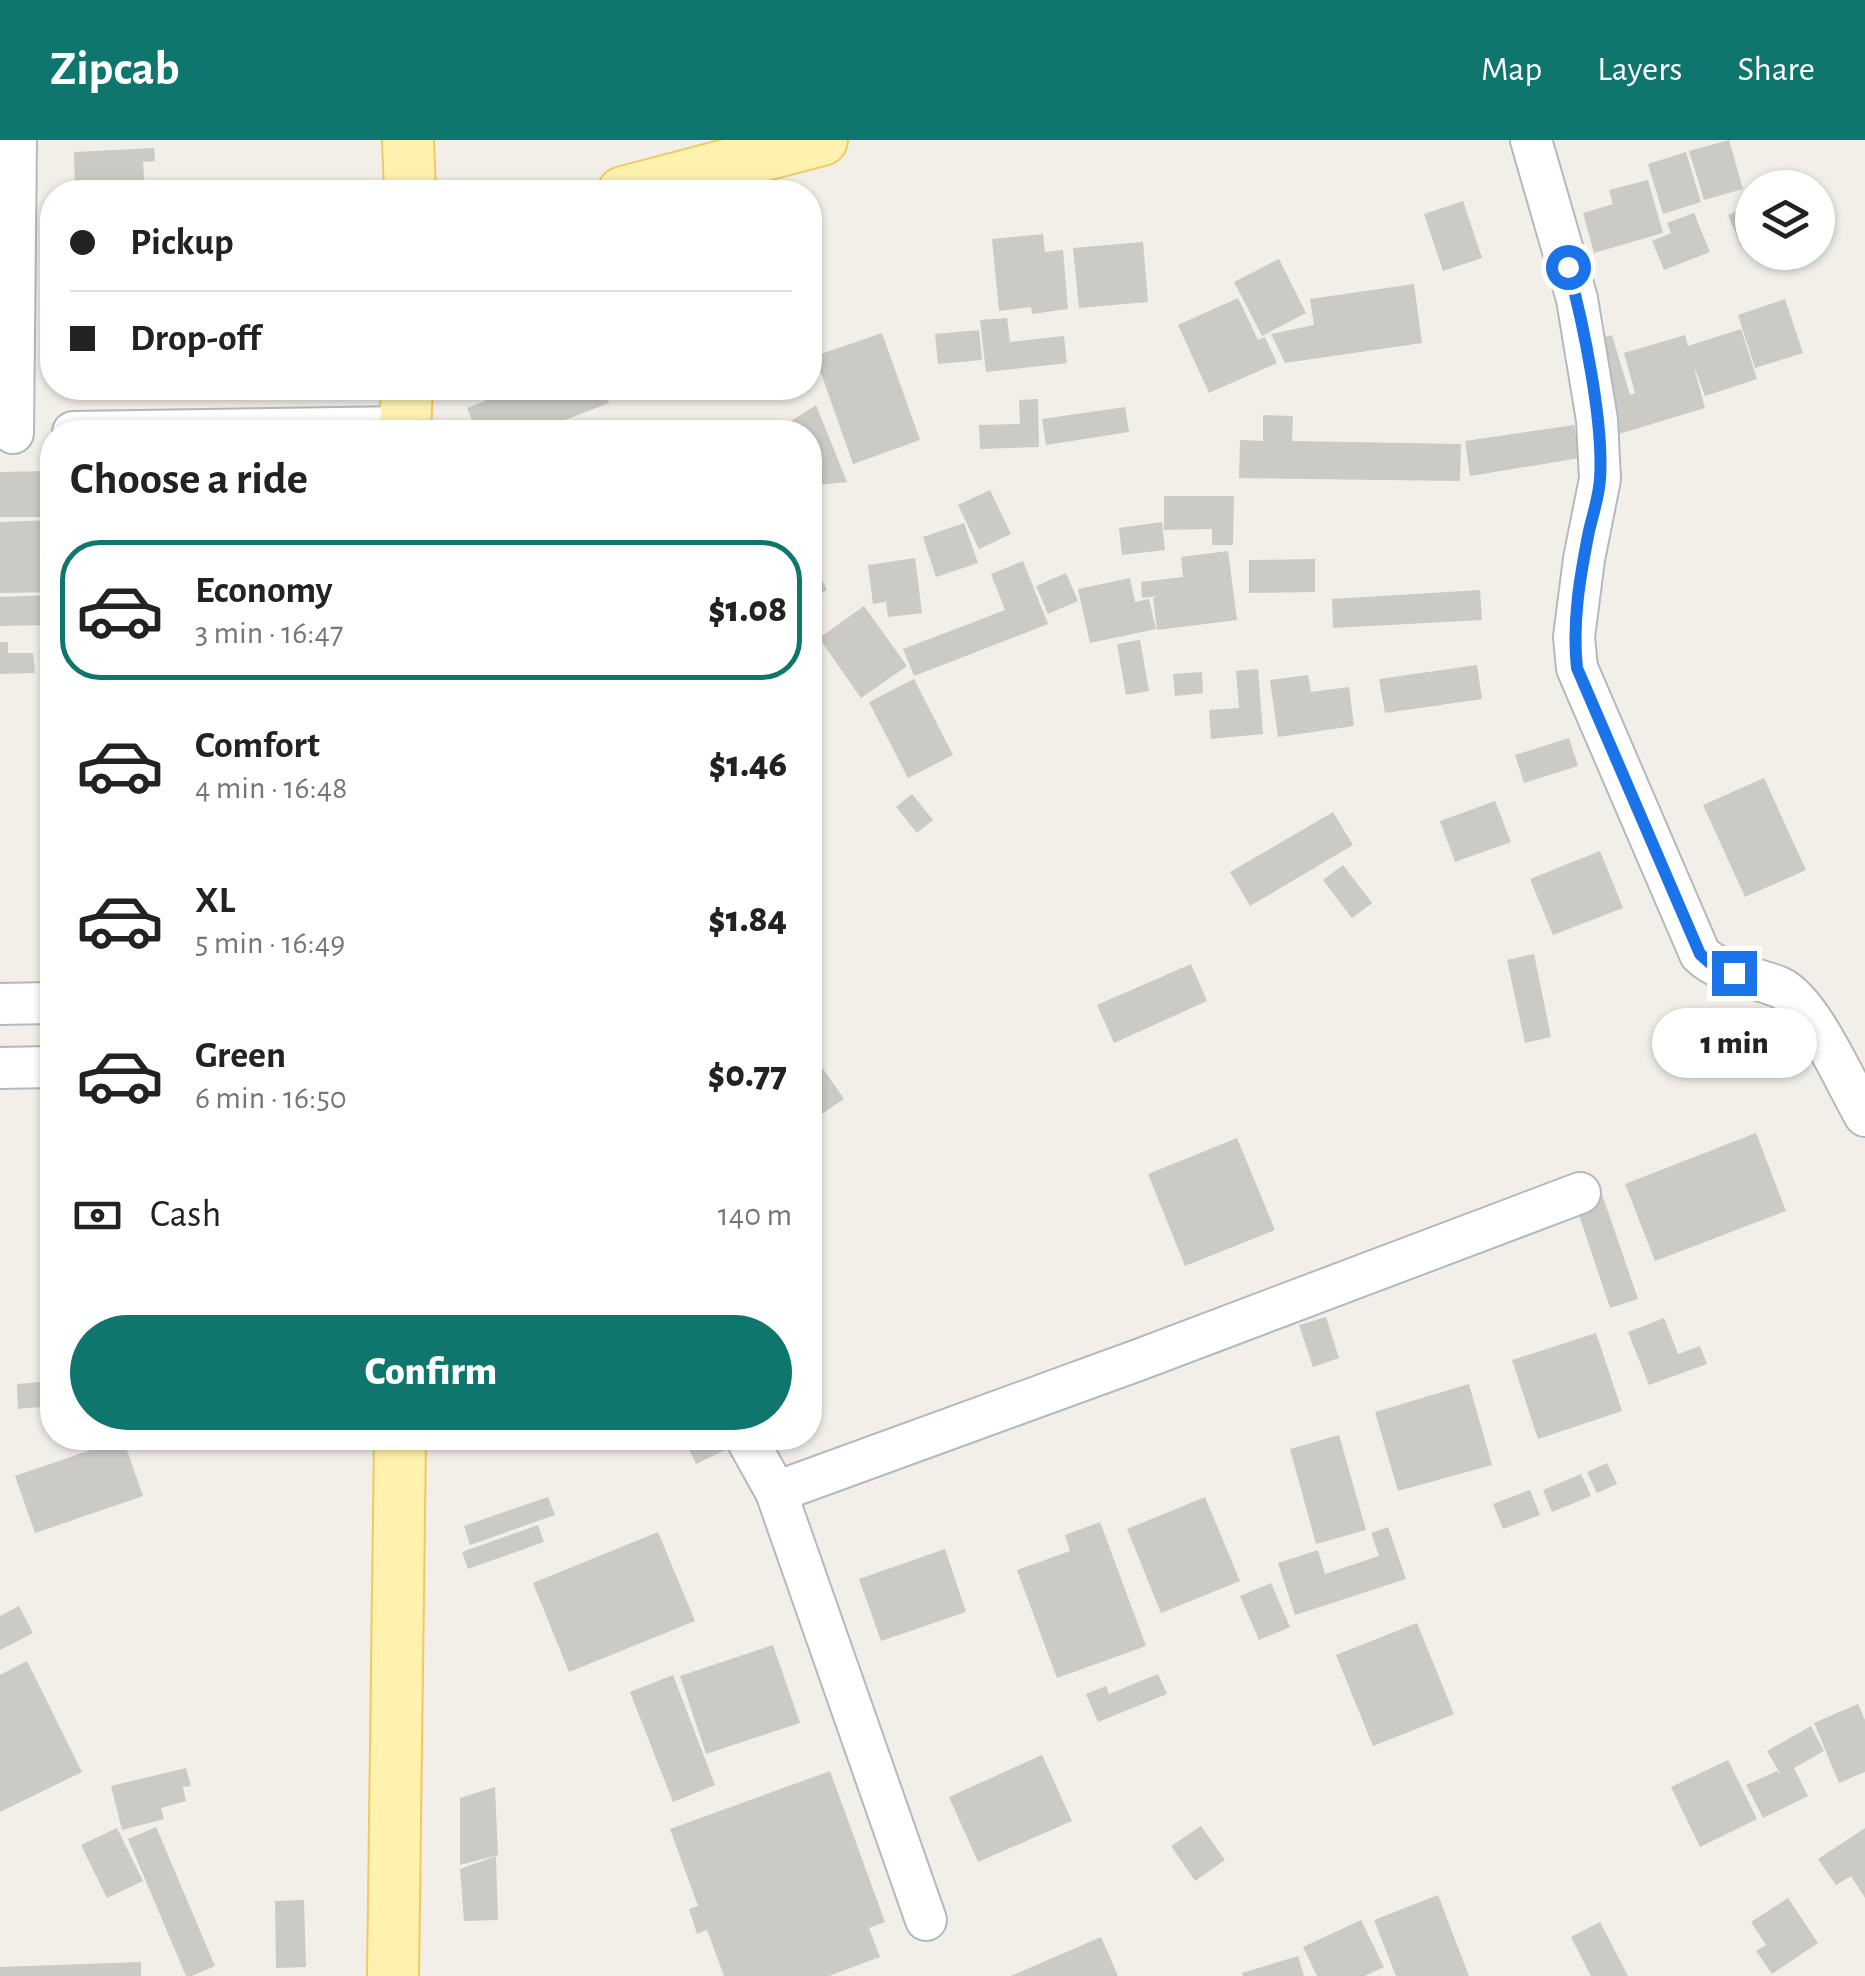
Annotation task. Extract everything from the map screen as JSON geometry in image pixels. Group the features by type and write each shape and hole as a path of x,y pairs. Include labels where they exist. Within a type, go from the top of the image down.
{"main road":[{"path":"408,140 410,180"},
{"path":"669,180 822,140"},
{"path":"393,1976 400,1450"}],"street":[{"path":"16,140 22,433"},
{"path":"1531,140 1576,299 1597,420 1600,479 1574,637 1577,668 1700,954 1717,967 1780,987 1804,1006 1865,1116"},
{"path":"323,420 406,416"},
{"path":"0,1004 40,1004"},
{"path":"0,1068 40,1068"},
{"path":"776,1492 1580,1193"},
{"path":"753,1450 776,1492 926,1920"}],"building":[{"path":"1729,140 1738,170 1735,191 1704,200 1689,151"},
{"path":"154,148 155,161 143,162 144,180 75,180 74,152"},
{"path":"1686,152 1701,202 1663,214 1648,164"},
{"path":"1648,180 1663,233 1594,253 1583,213 1613,204 1609,190"},
{"path":"1463,201 1482,258 1443,271 1424,214"},
{"path":"1735,212 1735,232 1728,215"},
{"path":"1694,213 1710,252 1664,270 1652,241 1671,233 1667,223"},
{"path":"1043,234 1045,252 1063,250 1068,309 1032,314 1031,307 999,311 992,239"},
{"path":"1143,242 1148,302 1079,308 1073,248"},
{"path":"1279,259 1306,313 1262,336 1234,282"},
{"path":"1414,284 1422,343 1285,363 1271,334 1314,325 1310,299"},
{"path":"1238,298 1258,340 1265,337 1277,363 1209,393 1178,325"},
{"path":"1785,299 1803,353 1755,368 1738,315"},
{"path":"1007,318 1010,342 1064,336 1067,363 986,372 980,320"},
{"path":"1741,329 1757,379 1705,396 1693,364 1705,408 1619,434 1594,340 1612,335 1630,395 1635,393 1624,353 1685,335 1688,346"},
{"path":"979,330 982,360 938,364 935,334"},
{"path":"882,333 920,440 853,464 822,376 822,354"},
{"path":"1038,399 1039,447 980,449 979,425 1020,424 1019,400"},
{"path":"487,400 609,403 565,420 472,420 467,408"},
{"path":"816,405 847,482 822,485 822,420 793,420"},
{"path":"1125,407 1129,432 1046,445 1042,419"},
{"path":"1263,415 1293,416 1292,441 1461,444 1460,481 1239,478 1240,440 1263,441"},
{"path":"1574,425 1580,458 1470,476 1465,441"},
{"path":"40,471 40,517 0,517 0,472"},
{"path":"990,490 1011,534 979,549 958,505"},
{"path":"1164,496 1234,496 1233,545 1212,545 1212,529 1164,530"},
{"path":"40,520 40,592 0,593 0,522"},
{"path":"1162,522 1165,550 1122,555 1119,528"},
{"path":"964,523 978,563 936,577 923,537"},
{"path":"1228,551 1237,620 1157,630 1153,598 1158,596 1142,598 1141,582 1183,577 1181,557"},
{"path":"915,558 922,613 888,617 886,602 873,604 868,565"},
{"path":"1315,559 1315,592 1249,593 1249,560"},
{"path":"1023,561 1048,624 914,676 903,649 1005,610 991,574"},
{"path":"1066,573 1078,601 1048,614 1036,586"},
{"path":"1130,578 1135,602 1149,599 1156,629 1090,643 1078,589"},
{"path":"1480,590 1482,620 1333,628 1332,599"},
{"path":"40,595 40,625 0,626 0,597"},
{"path":"864,606 907,666 861,698 822,642 822,636"},
{"path":"1140,640 1149,691 1126,695 1117,644"},
{"path":"0,642 8,642 8,653 33,653 35,673 0,674"},
{"path":"1477,665 1482,699 1385,713 1379,679"},
{"path":"1258,669 1263,734 1211,739 1209,710 1239,708 1236,671"},
{"path":"1202,672 1203,693 1175,696 1173,674"},
{"path":"1308,675 1311,692 1349,687 1354,726 1278,737 1270,680"},
{"path":"914,679 953,755 908,778 869,702"},
{"path":"1569,738 1578,766 1524,783 1515,755"},
{"path":"1764,778 1806,870 1745,897 1703,805"},
{"path":"912,794 933,820 917,833 896,807"},
{"path":"1495,801 1511,842 1455,862 1440,821"},
{"path":"1333,812 1353,845 1250,906 1230,872"},
{"path":"1600,851 1623,908 1553,935 1530,879"},
{"path":"1343,865 1372,903 1352,918 1323,880"},
{"path":"1534,954 1551,1037 1525,1043 1507,960"},
{"path":"1191,964 1207,1001 1114,1043 1097,1005"},
{"path":"822,1067 844,1099 822,1114"},
{"path":"1756,1133 1786,1211 1655,1261 1625,1184"},
{"path":"1237,1138 1275,1230 1185,1266 1148,1174"},
{"path":"1602,1194 1638,1299 1610,1308 1575,1203"},
{"path":"1326,1317 1339,1358 1313,1367 1299,1325"},
{"path":"1664,1318 1678,1354 1700,1346 1707,1364 1649,1385 1628,1332"},
{"path":"1596,1333 1622,1411 1538,1439 1512,1360"},
{"path":"40,1382 40,1407 18,1409 17,1384"},
{"path":"1469,1384 1492,1465 1398,1491 1375,1412"},
{"path":"1339,1435 1366,1530 1316,1544 1290,1449"},
{"path":"91,1450 127,1450 143,1496 35,1533 15,1476"},
{"path":"689,1450 725,1450 696,1464"},
{"path":"1607,1463 1617,1484 1597,1493 1587,1472"},
{"path":"1581,1474 1591,1496 1552,1512 1543,1490"},
{"path":"1530,1490 1540,1515 1503,1529 1493,1504"},
{"path":"548,1497 555,1515 470,1545 464,1526"},
{"path":"1205,1497 1240,1581 1161,1613 1127,1529"},
{"path":"1100,1522 1146,1646 1057,1678 1017,1570 1070,1551 1065,1535"},
{"path":"538,1525 544,1542 468,1569 462,1552"},
{"path":"1388,1527 1406,1579 1295,1615 1278,1563 1318,1550 1325,1574 1379,1556 1371,1533"},
{"path":"658,1532 695,1621 569,1672 533,1583"},
{"path":"945,1549 966,1612 881,1641 859,1579"},
{"path":"1271,1583 1290,1627 1259,1640 1240,1596"},
{"path":"19,1606 33,1633 0,1650 0,1616"},
{"path":"1417,1623 1454,1714 1373,1746 1336,1655"},
{"path":"773,1645 800,1723 706,1754 680,1676"},
{"path":"27,1661 82,1772 0,1812 0,1675"},
{"path":"1158,1674 1167,1694 1098,1722 1086,1694 1106,1686 1109,1694"},
{"path":"673,1675 715,1785 673,1802 630,1692"},
{"path":"1858,1704 1865,1720 1865,1772 1839,1783 1814,1723"},
{"path":"1811,1726 1824,1751 1794,1768 1808,1796 1763,1818 1746,1785 1777,1771 1781,1775 1767,1751"},
{"path":"1042,1755 1072,1821 978,1862 949,1797"},
{"path":"1728,1760 1757,1819 1700,1847 1671,1787"},
{"path":"186,1768 191,1786 183,1787 186,1801 161,1808 164,1819 122,1830 111,1786"},
{"path":"830,1771 885,1922 869,1928 880,1957 829,1976 724,1976 707,1930 697,1934 689,1909 698,1906 670,1829"},
{"path":"495,1787 498,1855 460,1865 460,1798"},
{"path":"1201,1826 1225,1860 1195,1881 1171,1846"},
{"path":"156,1827 215,1966 192,1976 186,1976 128,1839"},
{"path":"117,1828 143,1881 107,1898 81,1845"},
{"path":"1865,1828 1865,1898 1851,1876 1836,1885 1818,1859"},
{"path":"496,1856 498,1920 464,1921 460,1869"},
{"path":"1438,1895 1469,1976 1396,1976 1374,1920"},
{"path":"1788,1898 1818,1943 1772,1974 1756,1951 1766,1945 1751,1922"},
{"path":"304,1900 306,1967 276,1968 275,1901"},
{"path":"1361,1920 1384,1967 1365,1976 1317,1976 1303,1947"},
{"path":"1600,1922 1628,1976 1591,1976 1571,1937"},
{"path":"1101,1937 1118,1976 1011,1976"},
{"path":"1298,1956 1304,1976 1242,1973"},
{"path":"141,1962 141,1976 0,1976 0,1967"}],"route":[{"path":"1568,267 1597,420 1600,479 1574,637 1577,668 1700,954 1717,967 1734,973"}]}
